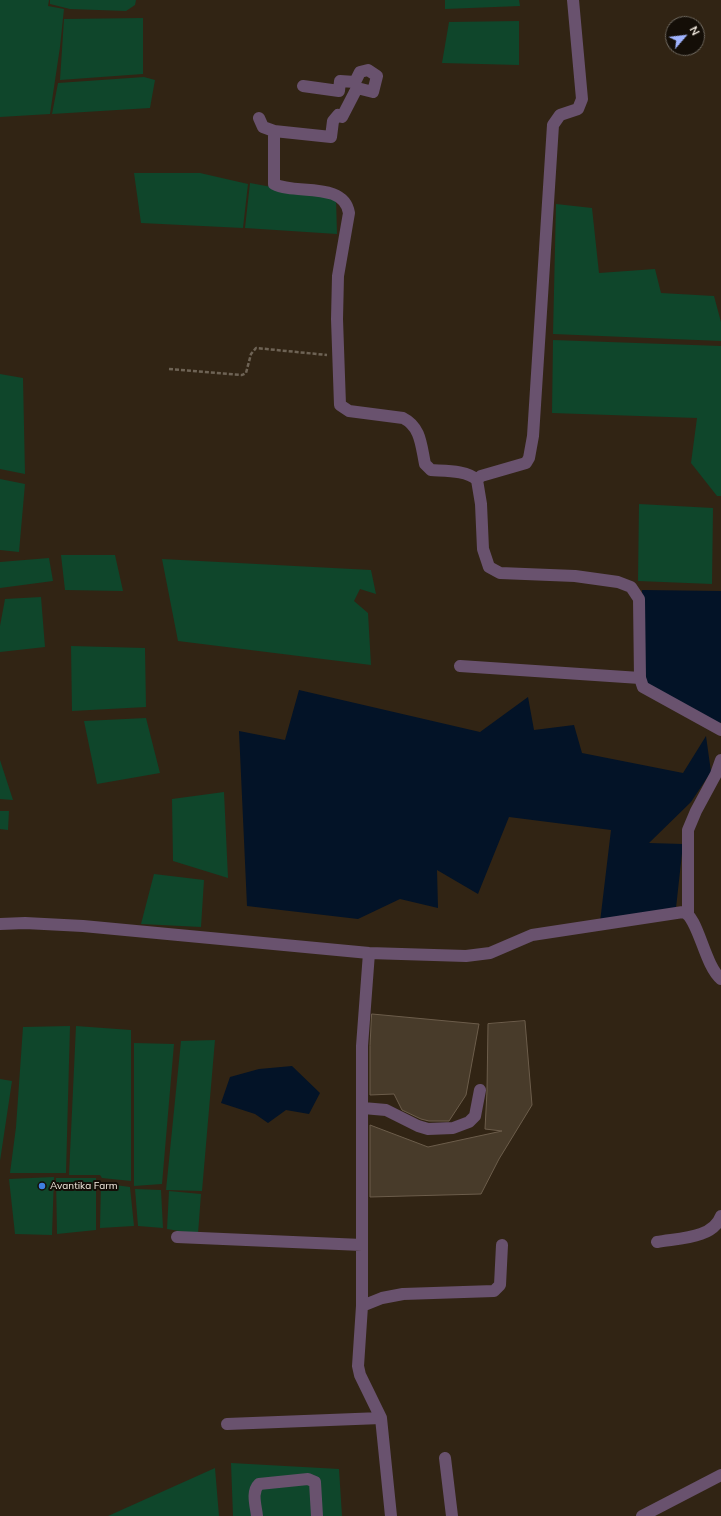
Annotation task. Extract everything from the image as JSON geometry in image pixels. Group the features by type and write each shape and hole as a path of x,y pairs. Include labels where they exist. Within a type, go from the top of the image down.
{"street":[{"path":"477,480 481,476 524,464 529,458 533,436 553,125 560,115 578,109 582,99 573,0"},
{"path":"259,118 263,127 274,130 331,137 333,121 338,115 342,117 357,88 373,92 377,76 368,70 360,72 355,82 340,81 339,92 302,86"},
{"path":"274,130 274,184 327,192 342,199 348,208 349,213 338,276 338,401 342,407 349,411 403,418 411,422 418,433 425,464 428,468 431,470 464,473 477,480 482,504 482,549 489,567 500,573 575,576 618,582 631,587 635,591 638,599 640,678 644,690 721,730"},
{"path":"460,666 640,678"},
{"path":"688,914 688,830 721,760"},
{"path":"0,924 83,926 369,953 466,956 484,954 532,935 683,912 692,917 708,962 721,979"},
{"path":"369,953 362,1046 362,1306 358,1366 360,1375 381,1418 391,1516"},
{"path":"363,1108 386,1110 418,1126 428,1128 453,1128 469,1122 475,1116 480,1090"},
{"path":"657,1242 706,1232 718,1224 721,1216"},
{"path":"177,1237 362,1245"},
{"path":"362,1306 382,1298 402,1294 494,1291 500,1285 502,1245"},
{"path":"227,1424 381,1418"},
{"path":"445,1458 452,1516"},
{"path":"644,1515 721,1475"},
{"path":"257,1516 254,1494 256,1487 259,1484 308,1479 315,1482 317,1516"}],"path":[{"path":"169,369 242,375 246,373 251,354 256,348 338,356"}],"green space":[{"path":"0,0 49,0 48,6 64,9 50,114 0,117"},
{"path":"50,0 136,0 135,5 126,11 70,9 50,4"},
{"path":"445,0 519,0 520,6 445,9"},
{"path":"143,18 143,74 60,80 64,19"},
{"path":"519,21 519,65 442,63 449,22"},
{"path":"144,77 155,80 150,108 52,114 58,83"},
{"path":"134,173 200,173 248,184 243,228 141,223"},
{"path":"250,183 336,199 337,234 245,228"},
{"path":"556,204 592,208 599,273 655,269 661,293 714,296 721,322 721,341 553,334"},
{"path":"553,340 721,346 721,496 717,496 691,463 697,418 552,413"},
{"path":"0,374 23,378 25,474 0,469"},
{"path":"0,479 25,484 19,552 0,550"},
{"path":"639,504 713,508 712,584 638,581"},
{"path":"61,555 115,555 123,591 65,590"},
{"path":"49,558 53,581 0,588 0,562"},
{"path":"162,559 371,570 376,594 360,589 354,601 368,613 371,665 178,641"},
{"path":"41,597 45,647 0,652 0,626 5,599"},
{"path":"71,646 145,648 146,707 72,711"},
{"path":"146,718 160,773 97,784 84,721"},
{"path":"0,760 13,800 0,799"},
{"path":"224,792 228,878 173,861 172,799"},
{"path":"0,811 9,811 8,830 0,829"},
{"path":"154,874 204,880 201,927 141,924"},
{"path":"70,1026 66,1173 10,1173 16,1127 23,1027"},
{"path":"76,1026 131,1030 131,1181 102,1178 100,1175 69,1175"},
{"path":"215,1040 202,1191 166,1190 181,1041"},
{"path":"134,1043 174,1044 162,1184 134,1186"},
{"path":"0,1079 12,1081 0,1161"},
{"path":"54,1177 52,1235 15,1234 9,1179"},
{"path":"56,1178 96,1178 96,1230 57,1234"},
{"path":"101,1183 130,1187 134,1226 100,1228"},
{"path":"135,1189 161,1190 163,1228 138,1226"},
{"path":"169,1191 201,1194 198,1234 167,1229"},
{"path":"231,1463 339,1469 342,1516 233,1516"},
{"path":"215,1468 219,1516 108,1516"}],"water":[{"path":"642,590 721,591 720,724 644,687"},
{"path":"299,690 480,732 528,697 534,730 574,725 582,753 683,773 706,736 711,772 691,802 649,843 683,844 676,908 600,922 611,830 509,817 478,894 437,870 438,908 400,899 358,919 247,906 239,731 285,740"},
{"path":"292,1066 320,1093 309,1114 286,1110 268,1123 255,1114 221,1103 230,1077 259,1069"}],"building":[{"path":"372,1014 479,1024 466,1095 449,1121 429,1121 402,1110 394,1094 370,1095 370,1046"},
{"path":"525,1021 532,1105 499,1159 481,1194 370,1197 370,1125 428,1147 502,1131 485,1129 488,1024"}],"place":[{"name":"Avantika Farm","path":"42,1186"}]}
